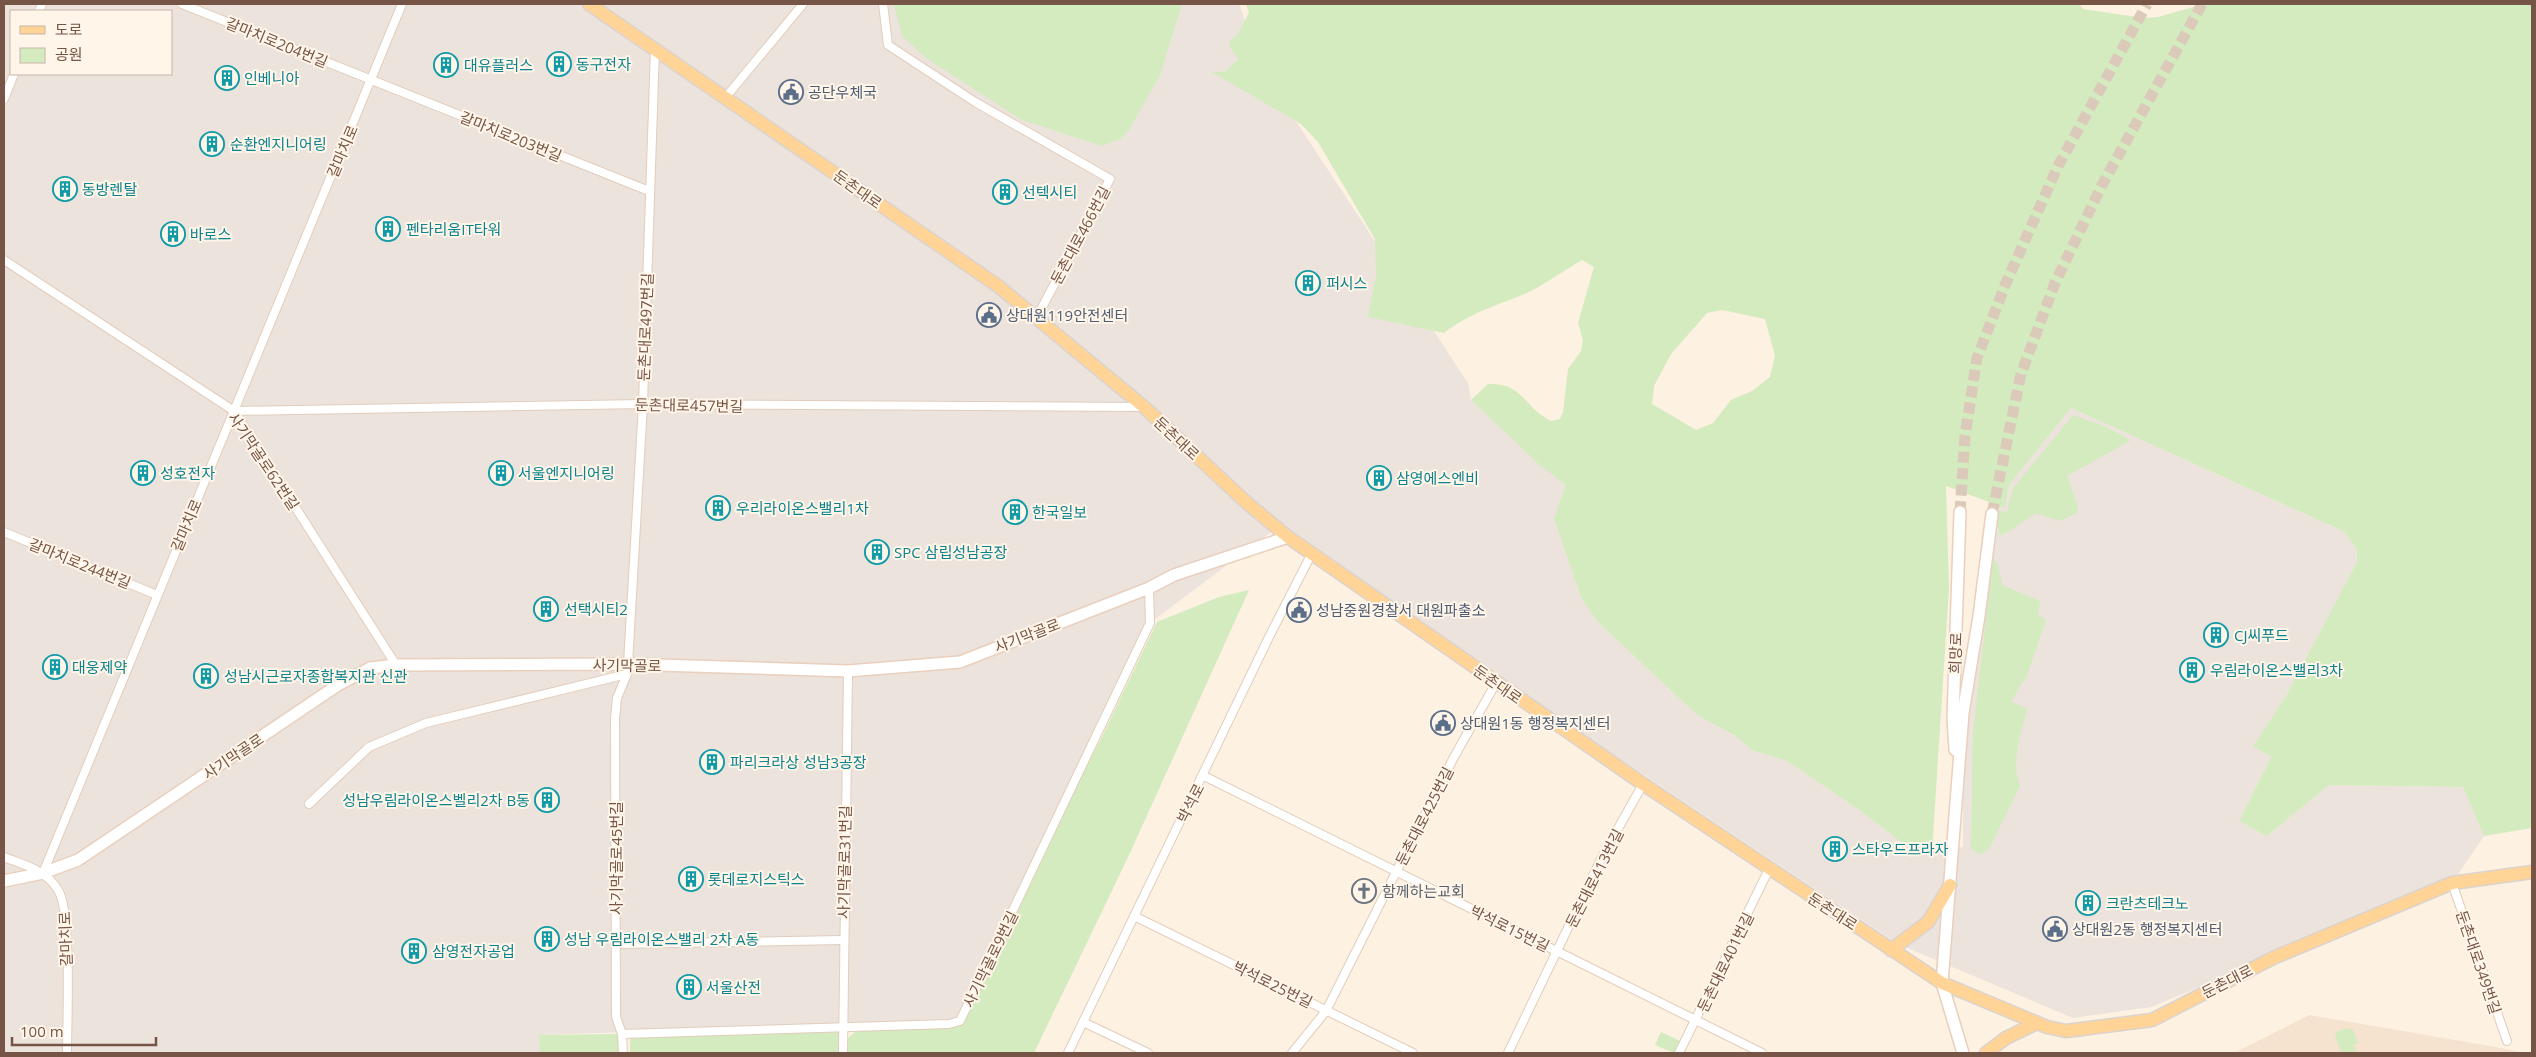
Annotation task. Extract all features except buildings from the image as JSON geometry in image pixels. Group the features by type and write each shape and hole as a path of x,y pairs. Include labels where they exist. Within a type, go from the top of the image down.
{"main road":[{"name":"둔촌대로","path":"589,4 998,286 1144,406 1247,503 1288,537 1643,784 1942,983 2037,1023 2066,1031 2152,1020 2273,958 2452,884 2532,872"},
{"path":"1891,950 1928,922 1950,885"},
{"path":"1986,1053 2006,1038 2037,1023"}],"street":[{"name":"갈마치로204번길","path":"182,4 372,80"},
{"name":"갈마치로","path":"67,1053 66,914 59,890 43,873 402,4"},
{"path":"725,98 803,4"},
{"name":"둔촌대로466번길","path":"883,4 888,45 975,102 1110,178 1037,317"},
{"name":"둔촌대로497번길","path":"627,669 643,404 655,49"},
{"path":"4,99 14,75"},
{"name":"갈마치로203번길","path":"372,80 649,191"},
{"name":"사기막골로62번길","path":"4,260 234,411 396,665"},
{"name":"둔촌대로457번길","path":"234,411 643,404 1144,406"},
{"name":"희망로","path":"1958,794 1953,718 1960,512"},
{"name":"희망로","path":"1963,1053 1942,983 1963,714 1979,616 1992,514"},
{"name":"갈마치로244번길","path":"4,532 157,595"},
{"name":"사기막골로","path":"4,881 43,873 78,860 338,685 370,668 396,665 848,671 960,662 1149,588 1174,575 1288,537"},
{"name":"박석로","path":"1068,1053 1204,776 1270,635 1312,554"},
{"name":"사기막골로9번길","path":"622,1034 842,1028 960,1022 1150,623 1149,588"},
{"path":"308,804 369,747 426,723 627,669"},
{"name":"사기막골로45번길","path":"622,1053 622,1034 616,1016 616,698 627,669"},
{"name":"사기막골로31번길","path":"842,1053 848,671"},
{"name":"둔촌대로425번길","path":"1292,1053 1326,1011 1454,757 1496,683"},
{"name":"박석로15번길","path":"1204,776 1762,1053"},
{"name":"둔촌대로413번길","path":"1508,1053 1601,860 1643,784"},
{"path":"4,857 43,873"},
{"name":"둔촌대로401번길","path":"1679,1053 1769,869"},
{"name":"둔촌대로349번길","path":"2452,884 2507,1041"},
{"name":"박석로25번길","path":"1134,916 1413,1053"},
{"path":"617,944 843,940"},
{"path":"1083,1022 1148,1053"}],"shaded area":[{"path":"4,4 1239,4 1265,74 1468,383 1471,400 1567,486 1554,519 1582,600 1598,622 1697,715 1734,735 1752,750 1787,761 1862,812 1906,846 1932,852 1963,847 1963,713 1992,514 1995,504 2005,507 2009,485 2071,408 2345,532 2357,550 2357,562 2287,694 2253,746 2271,757 2239,821 2267,836 2329,785 2463,787 2484,836 2452,883 2151,1007 2073,1018 1898,944 1275,529 1150,623 960,1021 540,1035 540,1053 4,1053"},
{"path":"2309,1015 2490,1046 2525,1053 2234,1053"}],"green space":[{"path":"894,4 1182,4 1160,75 1129,130 1120,139 1102,146 1022,120 926,58 902,36"},
{"path":"1246,4 2079,4 2083,9 2144,18 2158,17 2204,4 2532,4 2532,828 2484,836 2463,787 2329,785 2267,836 2239,821 2271,757 2253,746 2287,694 2357,562 2357,550 2345,532 2071,408 2009,485 2005,508 1946,486 1949,588 1932,852 1906,846 1862,812 1787,761 1752,750 1734,735 1697,715 1598,622 1582,600 1554,519 1566,485 1541,466 1471,400 1488,384 1500,385 1509,387 1551,421 1560,419 1563,412 1568,369 1581,351 1583,340 1578,323 1594,267 1582,260 1533,290 1471,316 1444,333 1368,317 1376,276 1375,239 1318,142 1301,124 1212,72 1225,72 1239,59 1232,52 1229,42 1237,35 1249,13","holes":["1722,310 1765,319 1775,356 1770,377 1752,391 1731,400 1713,423 1696,430 1652,404 1654,386 1671,354 1707,313"]},
{"path":"2073,415 2104,426 2131,440 2067,476 2078,507 2077,513 2060,521 2036,513 2005,534 1999,535 1997,510 2007,512 2013,488"},
{"path":"1993,559 1998,564 2002,585 2040,601 2038,615 2046,620 2025,681 2022,682 2011,702 2027,708 2020,737 2016,767 2020,786 1989,849 1979,855 1971,848 1973,732"},
{"path":"1249,590 1130,853 1034,1053 844,1053 847,1040 857,1031 953,1027 962,1023 1018,911 1068,800 1100,741 1157,622 1219,597"},
{"path":"842,1028 843,1053 630,1053 630,1034"},
{"path":"2347,1028 2353,1030 2358,1043 2353,1045 2357,1053 2341,1053 2335,1036 2336,1032"},
{"path":"1661,1032 1680,1041 1674,1053 1655,1045"},
{"path":"622,1034 623,1053 540,1053 539,1035"}],"tunnel":[{"path":"1960,512 1965,436 1977,358 2006,283 2058,166 2147,4"},
{"path":"1992,514 2021,374 2055,283 2102,185 2202,4"}],"place":[{"name":"동구전자","path":"559,64"},
{"name":"대유플러스","path":"446,65"},
{"name":"인베니아","path":"227,78"},
{"name":"공단우체국","path":"791,92"},
{"name":"순환엔지니어링","path":"212,144"},
{"name":"동방렌탈","path":"65,189"},
{"name":"선텍시티","path":"1005,192"},
{"name":"펜타리움IT타워","path":"388,229"},
{"name":"바로스","path":"173,234"},
{"name":"퍼시스","path":"1308,283"},
{"name":"상대원119안전센터","path":"989,315"},
{"name":"성호전자","path":"143,473"},
{"name":"서울엔지니어링","path":"501,473"},
{"name":"삼영에스엔비","path":"1379,478"},
{"name":"우리라이온스밸리1차","path":"718,508"},
{"name":"한국일보","path":"1015,512"},
{"name":"SPC 삼립성남공장","path":"877,552"},
{"name":"선택시티2","path":"546,609"},
{"name":"성남중원경찰서 대원파출소","path":"1299,610"},
{"name":"CJ씨푸드","path":"2216,635"},
{"name":"대웅제약","path":"55,667"},
{"name":"우림라이온스밸리3차","path":"2192,670"},
{"name":"성남시근로자종합복지관 신관","path":"206,676"},
{"name":"상대원1동 행정복지센터","path":"1443,723"},
{"name":"파리크라상 성남3공장","path":"712,762"},
{"name":"성남우림라이온스벨리2차 B동","path":"547,800"},
{"name":"스타우드프라자","path":"1835,849"},
{"name":"롯데로지스틱스","path":"691,879"},
{"name":"함께하는교회","path":"1364,891"},
{"name":"크란츠테크노","path":"2088,903"},
{"name":"상대원2동 행정복지센터","path":"2055,929"},
{"name":"성남 우림라이온스밸리 2차 A동","path":"547,939"},
{"name":"삼영전자공업","path":"414,951"},
{"name":"서울산전","path":"689,987"}]}
